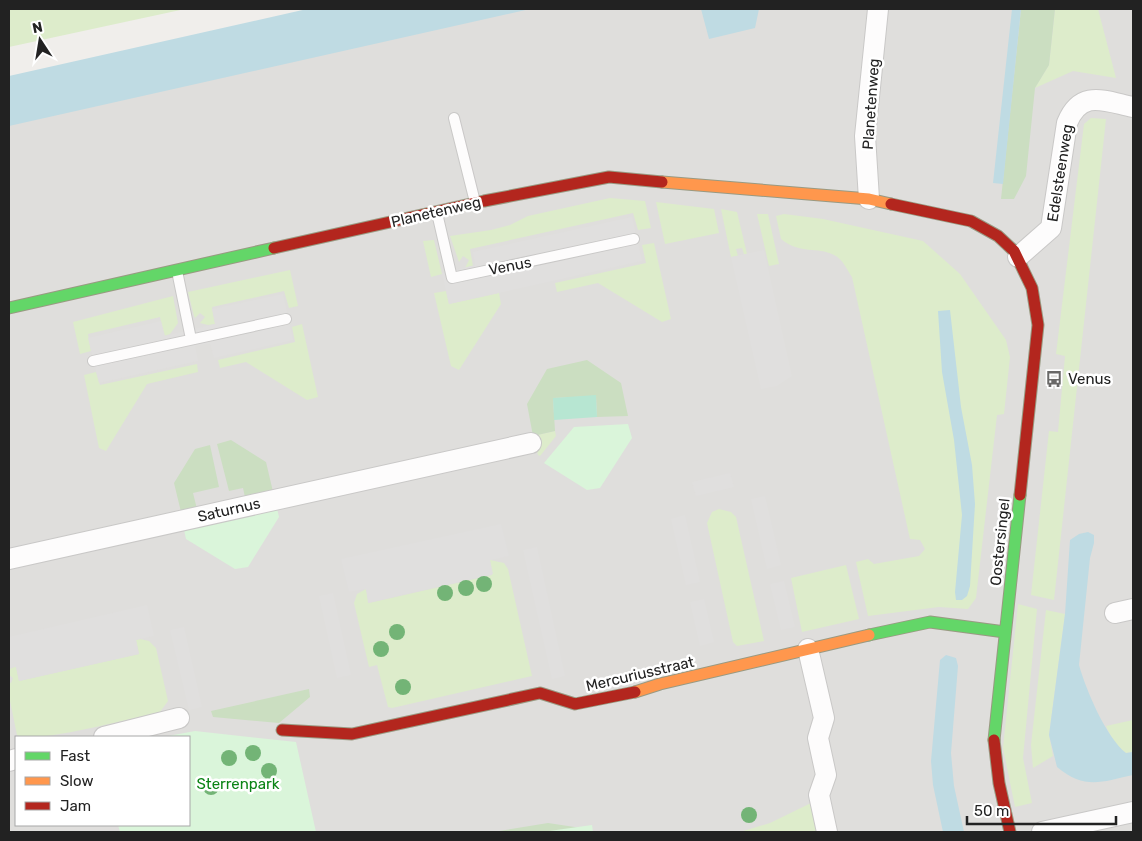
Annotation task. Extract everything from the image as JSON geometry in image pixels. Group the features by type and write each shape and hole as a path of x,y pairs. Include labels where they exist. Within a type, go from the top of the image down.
{"street":[{"name":"Planetenweg","path":"869,200 865,136 878,9"},
{"name":"Edelsteenweg","path":"1018,257 1051,228 1067,122 1072,111 1079,103 1097,99 1133,106"},
{"name":"Planetenweg","path":"9,308 475,203 609,177 869,200 971,221 998,236 1018,257"},
{"name":"Oostersingel","path":"1010,832 998,788 994,761 994,732 1038,336 1037,313 1032,288 1018,257"},
{"name":"Saturnus","path":"9,559 531,442"},
{"name":"Mercuriusstraat","path":"282,730 352,734 540,692 575,704 640,691 660,684 930,622 987,632 1005,632"},
{"path":"808,649 824,718 818,738 826,774 819,794 827,832"},
{"path":"108,736 179,718"},
{"path":"1042,832 1133,812"}],"lane":[{"path":"454,118 475,203"},
{"name":"Venus","path":"437,213 452,278 634,239"},
{"path":"177,269 191,339"},
{"path":"93,361 286,319"}],"shaded area":[{"path":"488,9 1133,9 1133,832 9,832 9,123"},
{"path":"632,217 642,261 449,304 442,273 475,265 473,252"},
{"path":"764,250 792,376 777,386 761,389 731,257"},
{"path":"283,294 293,340 214,358 210,343 195,346 198,361 99,383 88,338 161,321 165,336 215,324 212,309"},
{"path":"730,473 734,487 696,496 692,482"},
{"path":"765,496 781,565 767,569 751,499"},
{"path":"685,515 700,582 686,585 671,519"},
{"path":"501,524 509,556 490,560 493,574 368,603 366,589 349,592 341,559"},
{"path":"537,547 565,676 552,679 523,550"},
{"path":"784,581 795,627 781,630 770,584"},
{"path":"333,593 351,675 337,678 319,596"},
{"path":"704,599 714,642 700,646 690,602"},
{"path":"147,605 154,636 136,640 139,654 19,681 16,667 9,668 9,637"},
{"path":"184,627 202,707 189,710 170,630"}],"green space":[{"path":"9,9 185,9 9,47"},
{"path":"1021,9 1055,9 1049,65 1035,88 1026,176 1014,199 1001,199"},
{"path":"1055,9 1098,9 1116,78 1073,71 1035,88 1049,65"},
{"path":"1091,118 1106,119 1054,600 1031,595 1049,431 1058,432 1065,356 1056,354 1084,124"},
{"path":"610,198 645,201 651,228 638,230 633,213 470,249 473,266 465,268 469,260 463,256 459,262 450,236 491,230 510,225 528,216"},
{"path":"656,202 714,209 719,233 665,244"},
{"path":"721,209 737,212 747,254 744,254 742,248 736,249 738,256 731,257"},
{"path":"757,214 768,214 779,264 769,266"},
{"path":"784,214 823,219 923,241 960,274 1006,340 1010,357 1004,414 997,415 976,598 968,609 939,607 868,616 856,562 868,559 874,564 919,556 925,549 920,540 910,539 852,277 842,262 834,255 828,252 795,247 781,239 776,216"},
{"path":"434,240 442,274 431,277 423,241"},
{"path":"654,243 671,319 662,322 598,283 557,292 555,283 646,263 642,245"},
{"path":"290,270 298,306 289,308 284,291 212,307 215,324 200,323 205,317 200,313 195,318 194,316 188,292"},
{"path":"446,291 449,304 499,293 501,304 459,370 451,366 434,293"},
{"path":"173,296 178,323 170,334 164,336 160,317 88,334 91,351 80,354 73,322"},
{"path":"302,324 318,397 307,400 246,362 220,368 218,360 295,342 292,327"},
{"path":"587,360 621,383 628,416 597,417 596,396 553,398 555,431 533,436 527,404 547,369"},
{"path":"197,364 198,372 147,384 106,451 99,448 84,375 96,372 100,385"},
{"path":"596,395 597,417 554,420 553,398"},
{"path":"628,424 632,438 600,488 587,490 544,463 574,427"},
{"path":"555,431 556,436 540,456 538,455 533,436"},
{"path":"231,440 266,462 274,496 246,502 243,488 229,491 217,444"},
{"path":"210,445 219,487 193,493 198,513 182,516 174,483 195,449"},
{"path":"276,504 279,517 248,567 235,569 186,539 183,525"},
{"path":"719,509 731,512 736,517 764,641 737,646 733,642 707,523 712,512"},
{"path":"490,560 504,563 508,569 532,676 392,708 388,707 377,665 369,667 354,603 357,594 366,589 369,603 492,575"},
{"path":"846,565 859,619 802,632 791,578"},
{"path":"1018,604 1037,609 1023,758 1032,803 1015,807 1003,748"},
{"path":"1046,610 1065,614 1049,735 1053,756 1033,768 1031,745"},
{"path":"136,640 149,641 156,648 168,701 160,712 63,733 43,736 17,735 9,696 9,682 11,683 13,678 9,675 10,669 16,666 19,681 139,654"},
{"path":"309,689 310,697 279,723 213,717 211,711"},
{"path":"1133,720 1133,752 1126,753 1115,745 1106,726"},
{"name":"Sterrenpark","path":"195,731 296,742 316,832 120,832 118,826 190,826 190,736 168,736"},
{"path":"811,803 818,832 740,832 770,823"},
{"path":"548,823 588,829 589,832 493,832"},
{"path":"592,825 593,832 542,832"}],"water":[{"path":"307,9 530,9 9,126 9,76"},
{"path":"701,9 759,9 755,28 709,39"},
{"path":"1012,9 1021,9 1003,184 993,183"},
{"path":"950,310 961,407 972,465 975,504 970,586 967,596 962,600 956,600 955,592 962,515 954,440 942,372 938,311"},
{"path":"1088,532 1094,535 1094,543 1090,558 1079,665 1086,687 1104,725 1126,753 1133,752 1133,775 1102,782 1076,779 1057,767 1049,735 1065,614 1070,540 1079,534"},
{"path":"946,655 956,658 958,666 951,753 954,786 964,832 943,832 933,785 931,761 940,660"}],"traffic: fast":[{"path":"9,308 274,248"},
{"path":"994,740 1020,495"},
{"path":"869,635 930,622 1005,632"}],"traffic: slow":[{"path":"662,182 869,199 891,204"},
{"path":"635,692 660,684 869,635"}],"traffic: jam":[{"path":"274,248 484,201 609,177 662,182"},
{"path":"891,204 971,221 998,236 1014,251 1032,288 1038,325 1020,495"},
{"path":"282,730 352,734 540,693 575,704 635,692"},
{"path":"994,740 999,783 1010,832"}],"place":[{"name":"Venus","path":"1054,379"}]}
